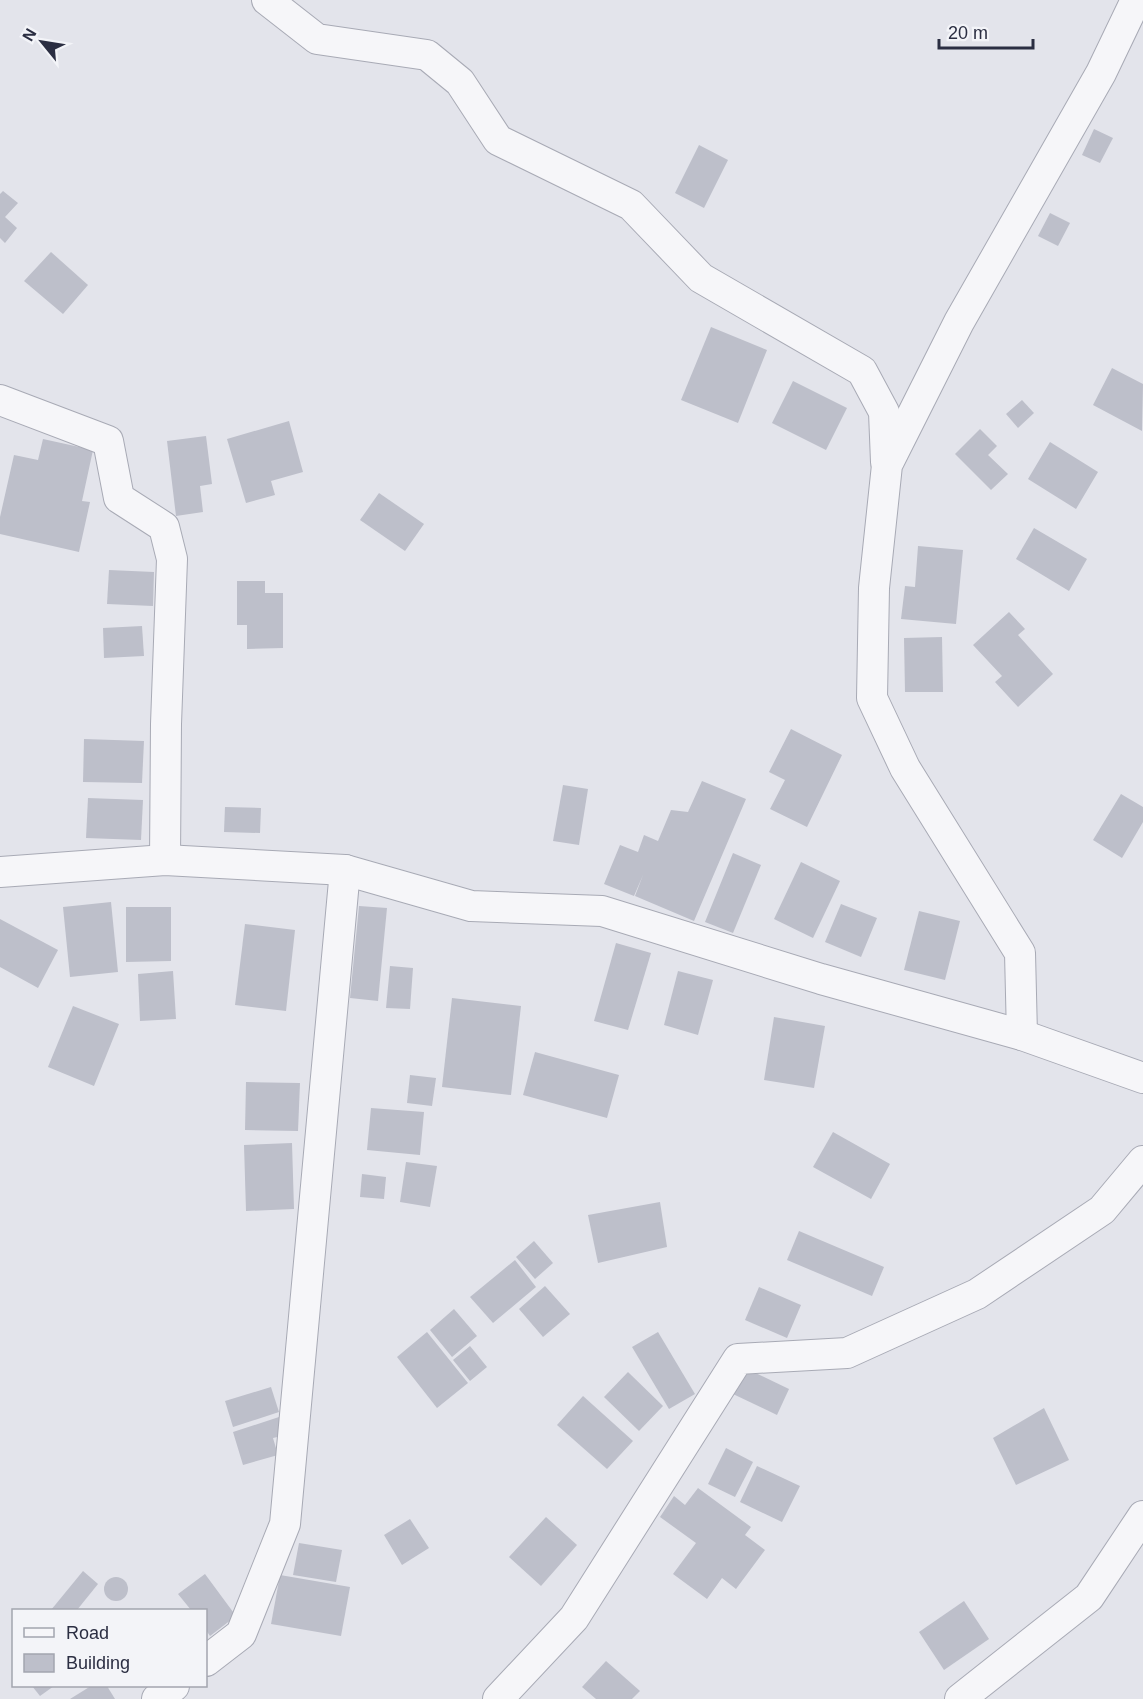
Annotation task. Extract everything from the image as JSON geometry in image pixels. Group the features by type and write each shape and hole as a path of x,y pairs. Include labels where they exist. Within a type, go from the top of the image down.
{"street":[{"path":"267,0 317,39 427,55 460,82 498,140 632,205 702,278 862,371 884,412 886,465 874,588 872,698 906,768 1020,953 1022,1035"},
{"path":"886,465 959,322 1101,73 1136,0"},
{"path":"0,400 108,441 119,498 164,527 172,560 166,724 165,860"},
{"path":"0,872 165,860 345,870 471,906 602,911 821,979 1022,1035 1132,1072 1143,1078"},
{"path":"207,1660 241,1634 285,1524 345,870"},
{"path":"498,1699 574,1618 738,1359 847,1353 977,1294 1102,1210 1143,1161"},
{"path":"960,1699 1089,1597 1143,1516"},
{"path":"157,1699 173,1687"}],"building":[{"path":"1094,129 1113,138 1100,163 1082,155"},
{"path":"699,145 728,160 704,208 675,193"},
{"path":"3,191 18,203 5,217 17,228 5,243 0,238 0,194"},
{"path":"1050,213 1070,223 1058,246 1038,236"},
{"path":"51,252 88,285 63,314 24,281"},
{"path":"711,327 767,350 738,423 681,400"},
{"path":"1112,368 1143,384 1142,431 1093,405"},
{"path":"793,381 847,408 826,450 772,423"},
{"path":"1022,400 1034,413 1018,428 1006,414"},
{"path":"289,421 303,472 271,481 275,495 246,503 227,439"},
{"path":"980,429 997,446 988,455 1008,474 991,490 955,454"},
{"path":"206,436 212,484 200,486 203,512 176,516 167,441"},
{"path":"43,439 93,450 82,501 90,502 79,552 0,534 0,517 14,455 38,460"},
{"path":"1050,442 1098,472 1076,509 1028,479"},
{"path":"379,493 424,524 405,551 360,520"},
{"path":"1034,528 1087,559 1069,591 1016,559"},
{"path":"918,546 963,550 956,624 901,619 905,586 915,587"},
{"path":"109,570 154,572 153,606 107,604"},
{"path":"237,581 265,581 265,593 283,593 283,648 247,649 247,625 237,625"},
{"path":"1009,612 1025,629 1018,635 1053,674 1018,707 995,682 1002,676 973,645"},
{"path":"142,626 144,656 104,658 103,628"},
{"path":"942,637 943,692 905,692 904,638"},
{"path":"791,729 842,755 807,827 770,809 785,780 769,772"},
{"path":"84,739 144,741 142,783 83,782"},
{"path":"702,781 746,799 694,921 635,896 643,875 634,896 604,884 620,845 638,852 644,835 658,841 671,810 688,812"},
{"path":"563,785 588,789 579,845 553,841"},
{"path":"1121,794 1143,807 1143,822 1122,858 1093,840"},
{"path":"88,798 143,800 141,840 86,838"},
{"path":"225,807 261,808 260,833 224,832"},
{"path":"733,853 761,865 733,933 705,922"},
{"path":"801,862 840,881 813,938 774,919"},
{"path":"111,902 118,972 70,977 63,907"},
{"path":"841,904 877,918 861,957 825,942"},
{"path":"359,906 387,908 378,1001 350,998"},
{"path":"126,907 171,907 171,961 126,962"},
{"path":"919,911 960,921 945,980 904,970"},
{"path":"0,919 58,950 38,988 0,967"},
{"path":"245,924 295,930 286,1011 235,1005"},
{"path":"616,943 651,953 628,1030 594,1021"},
{"path":"390,966 413,968 410,1009 386,1008"},
{"path":"173,971 176,1019 140,1021 138,974"},
{"path":"678,971 713,980 698,1035 664,1025"},
{"path":"452,998 521,1006 511,1095 442,1087"},
{"path":"73,1006 119,1024 94,1086 48,1067"},
{"path":"774,1017 825,1026 814,1088 764,1080"},
{"path":"535,1052 619,1075 607,1118 523,1095"},
{"path":"410,1075 436,1078 432,1106 407,1103"},
{"path":"246,1082 300,1083 298,1131 245,1130"},
{"path":"371,1108 424,1112 420,1155 367,1150"},
{"path":"833,1132 890,1164 871,1199 813,1167"},
{"path":"292,1143 294,1209 246,1211 244,1145"},
{"path":"406,1162 437,1166 430,1207 400,1202"},
{"path":"362,1174 386,1177 384,1199 360,1197"},
{"path":"660,1202 667,1247 598,1263 588,1215"},
{"path":"799,1231 884,1267 872,1296 787,1260"},
{"path":"534,1241 553,1263 535,1279 516,1257"},
{"path":"515,1260 536,1287 493,1323 470,1297"},
{"path":"545,1286 570,1314 543,1337 519,1309"},
{"path":"759,1287 801,1305 787,1338 745,1320"},
{"path":"454,1309 477,1336 452,1357 430,1330"},
{"path":"427,1332 468,1383 437,1408 397,1357"},
{"path":"658,1332 695,1394 669,1409 632,1347"},
{"path":"470,1346 487,1367 470,1381 453,1360"},
{"path":"745,1368 789,1389 777,1415 733,1394"},
{"path":"628,1372 663,1406 639,1431 604,1397"},
{"path":"271,1387 279,1412 233,1427 225,1401"},
{"path":"583,1396 633,1441 607,1469 557,1425"},
{"path":"1044,1408 1069,1460 1016,1485 993,1438"},
{"path":"279,1417 286,1435 273,1438 278,1455 243,1465 233,1432"},
{"path":"726,1448 753,1462 735,1497 708,1484"},
{"path":"757,1466 800,1486 782,1522 740,1502"},
{"path":"698,1488 751,1527 745,1535 765,1550 736,1589 722,1578 707,1599 673,1574 696,1543 660,1517 674,1496 685,1505"},
{"path":"546,1517 577,1545 541,1586 509,1557"},
{"path":"410,1519 429,1548 402,1565 384,1535"},
{"path":"299,1543 342,1550 336,1582 293,1575"},
{"path":"83,1571 98,1584 78,1609 52,1609"},
{"path":"205,1574 236,1616 210,1636 207,1632 207,1609 190,1609 178,1594"},
{"path":"280,1575 350,1587 341,1636 271,1624"},
{"path":"116,1577 125,1580 128,1589 125,1598 116,1601 107,1598 104,1589 107,1580"},
{"path":"964,1601 989,1639 944,1670 919,1632"},
{"path":"606,1661 640,1691 632,1699 596,1699 582,1687"},
{"path":"33,1687 53,1687 40,1696"},
{"path":"89,1687 108,1687 115,1699 70,1699"}]}
